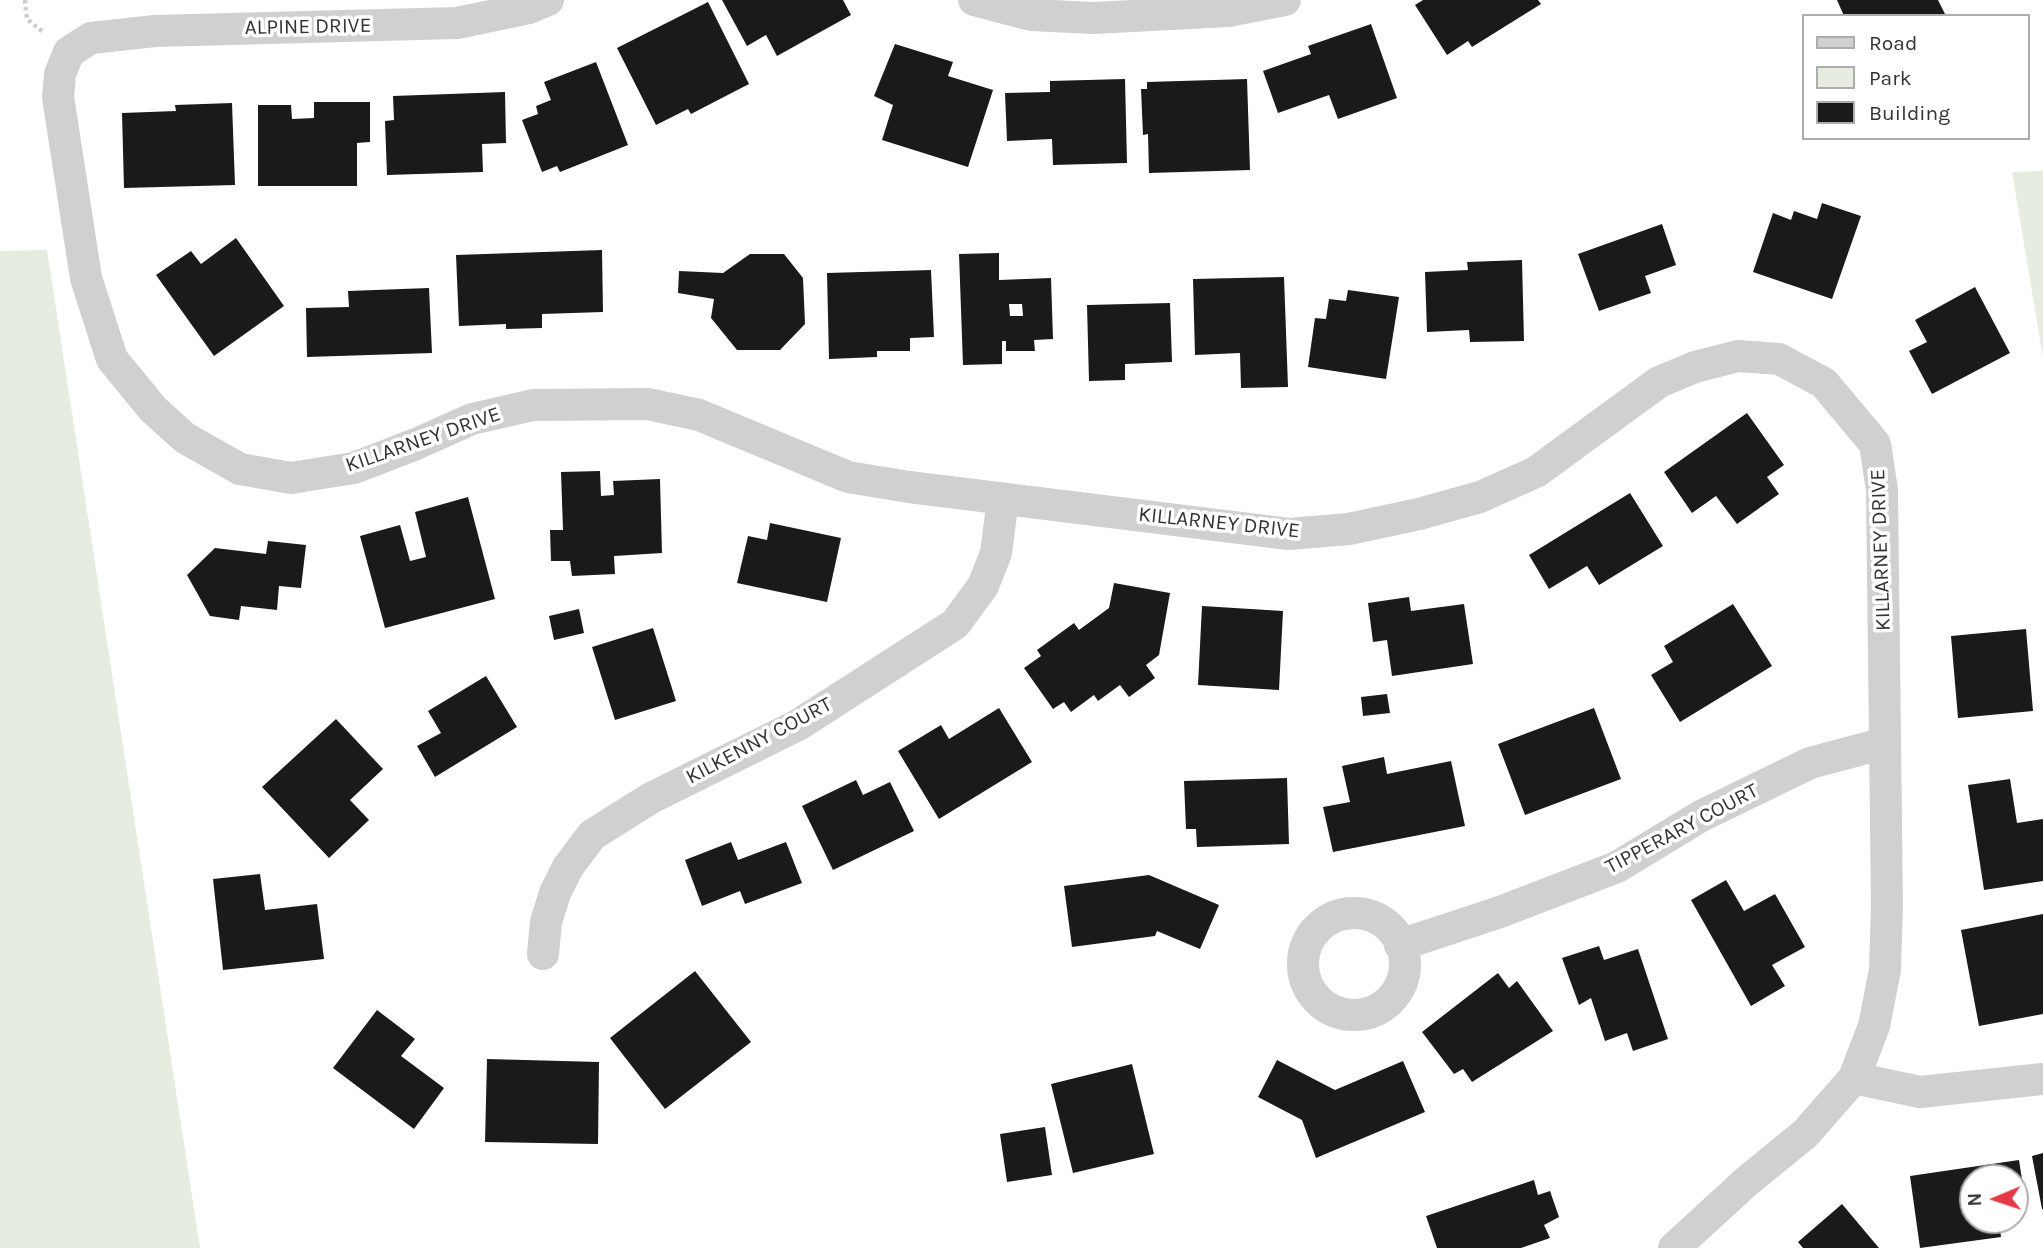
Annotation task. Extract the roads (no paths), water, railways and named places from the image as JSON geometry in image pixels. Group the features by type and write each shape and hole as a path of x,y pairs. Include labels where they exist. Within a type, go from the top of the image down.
{"street":[{"name":"ALPINE DRIVE","path":"69,52 91,38 155,31 457,23 529,8 548,0"},
{"path":"974,0 1031,15 1094,19 1228,11 1285,0"},
{"name":"KILLARNEY DRIVE","path":"69,52 60,74 58,97 86,278 112,359 153,409 185,438 240,469 291,478 354,468 472,419 533,405 648,404 699,415 848,477 883,484 1289,534 1349,528 1419,514 1480,496 1536,472 1659,382 1695,368 1738,356 1779,359 1824,383 1875,444 1883,500 1887,906 1885,970 1874,1026 1854,1079 1806,1133 1746,1182 1674,1248"},
{"name":"KILKENNY COURT","path":"543,954 546,922 555,893 568,867 592,835 651,798 798,725 955,624 983,586 996,553 1003,499"},
{"name":"TIPPERARY COURT","path":"1400,945 1500,912 1617,867 1701,816 1810,762 1885,743"},
{"path":"1854,1079 1920,1092 2043,1079"}]}
